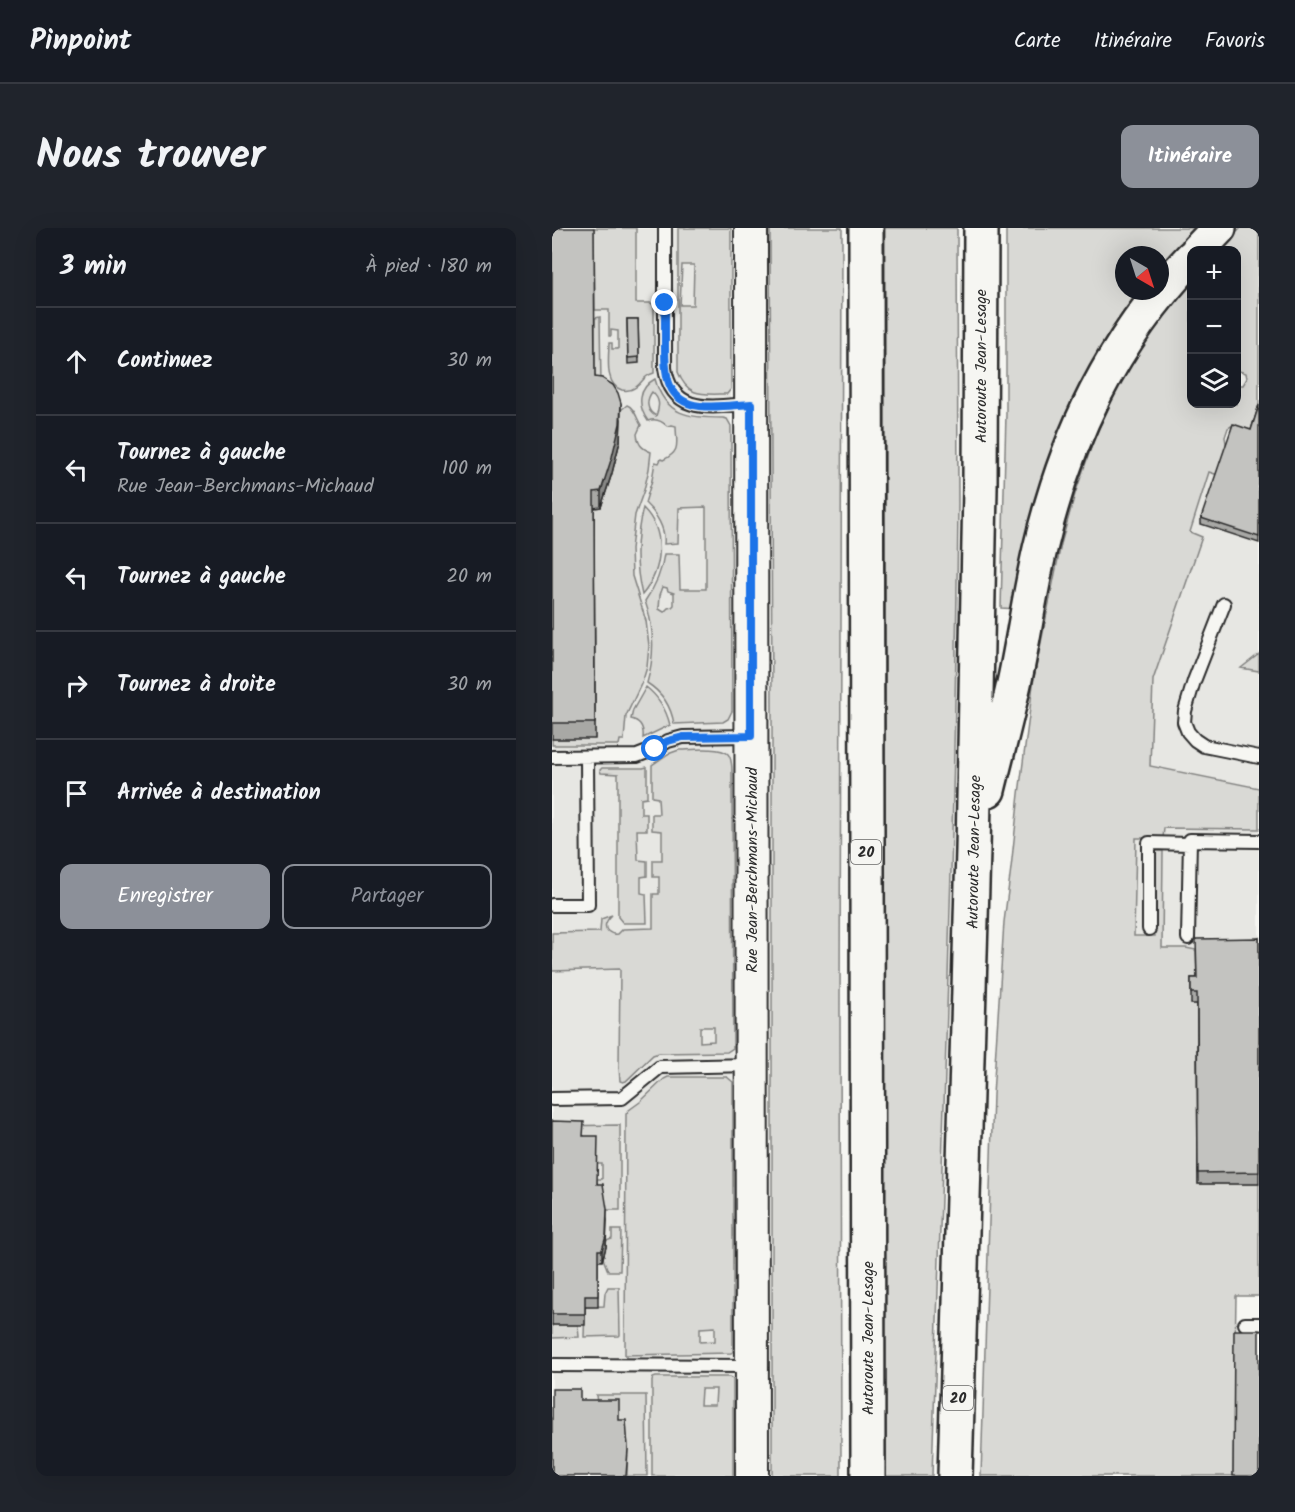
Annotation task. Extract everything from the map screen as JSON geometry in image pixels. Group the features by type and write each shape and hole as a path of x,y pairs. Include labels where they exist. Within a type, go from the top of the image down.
{"highway":[{"name":"Autoroute Jean-Lesage","path":"866,228 868,1476"},
{"name":"Autoroute Jean-Lesage","path":"955,1476 974,850 980,488 981,228"},
{"path":"1201,246 1219,228"},
{"path":"974,850 1014,681 1041,547 1066,462 1093,398 1116,354 1148,308 1187,262"}],"street":[{"name":"Rue Jean-Berchmans-Michaud","path":"751,228 753,1476"}],"lane":[{"path":"666,228 665,368 668,382 683,401 698,406 751,404"},
{"path":"1224,604 1194,681 1184,722 1188,732 1204,746 1259,757"},
{"path":"552,757 637,756 668,741 683,737 751,736"},
{"path":"552,905 588,905 587,757"},
{"path":"1188,938 1190,840 1259,841"},
{"path":"1149,929 1149,843 1190,844"},
{"path":"552,1099 622,1098 660,1067 752,1065"},
{"path":"1245,1324 1259,1324"},
{"path":"552,1365 753,1366"}],"shaded area":[{"path":"552,228 731,228 733,1476 552,1476"},
{"path":"594,228 636,228 636,303 651,303 654,306 654,373 629,390 616,387 610,377 609,343 612,343 612,349 618,349 618,331 611,330 611,336 609,336 609,310 595,310"},
{"path":"678,228 731,228 731,389 727,394 697,393 686,386 678,372","holes":["682,265 694,265 693,305 680,305"]},
{"path":"770,228 842,228 841,1476 772,1476"},
{"path":"885,228 957,228 958,504 954,747 932,1476 885,1476"},
{"path":"1006,228 1198,228 1169,258 1169,246 1115,246 1115,300 1132,300 1106,342 1018,609 1001,608 1006,414"},
{"path":"1241,228 1259,228 1259,411 1251,435 1237,431 1235,424 1228,428 1225,437 1227,449 1218,475 1209,472 1190,532 1202,537 1153,680 1150,766 1259,788 1259,829 1164,828 1163,838 1136,838 1134,936 1155,936 1154,851 1163,851 1162,948 1196,950 1197,989 1192,1004 1197,1004 1198,1184 1259,1184 1259,1296 1236,1296 1233,1476 981,1476 993,1095 1004,922 1034,677 1061,544 1094,439 1116,391 1146,339 1187,284 1187,408 1241,408 1241,385 1247,378 1246,373 1241,372 1241,246 1223,246"},
{"path":"600,317 601,386 595,393 595,318"},
{"path":"655,379 659,391 672,408 700,417 727,419 731,426 732,711 728,719 723,722 674,724 671,711 665,701 658,691 647,683 653,642 651,622 645,601 658,579 664,554 679,554 680,589 706,589 706,507 679,508 678,543 664,544 659,522 645,503 655,462 659,463 661,459 669,457 677,446 676,426 667,426 656,420 648,421 644,415 641,398 642,392","holes":["652,392 657,397 656,416 650,411 648,405","663,587 674,593 674,605 664,612 659,609"]},
{"path":"627,405 641,425 637,434 639,443 651,452 644,490 635,515 631,549 632,576 646,621 649,646 647,667 626,716 624,740 620,740 619,745 552,745 552,739 595,738 594,508 601,507 611,453 617,453 620,441 621,410"},
{"path":"1259,411 1259,788 1150,766 1153,680 1201,537 1189,533 1209,471 1218,475"},
{"path":"643,508 656,528 659,551 654,574 642,595 637,552 638,530"},
{"path":"1259,654 1259,671 1241,668"},
{"path":"646,687 661,704 670,725 643,738 641,726 637,721 631,719 633,710"},
{"path":"712,749 728,754 731,760 733,1048 727,1052 659,1053 653,1055 623,1082 620,1081 619,1067 620,969 552,971 552,933 600,932 601,919 612,915 606,927 613,934 618,934 623,929 653,928 653,894 659,894 659,877 653,877 653,860 662,860 662,831 652,830 652,814 659,814 658,798 652,797 652,765 668,754 679,750","holes":["700,1027 714,1027 714,1041 700,1042"]},
{"path":"647,767 647,797 641,798 641,814 647,814 647,830 637,830 638,860 647,861 647,876 641,877 641,893 646,894 647,923 623,923 618,917 618,774 601,773 600,770 602,768"},
{"path":"1133,827 1259,829 1259,1184 1198,1184 1197,1005 1191,1004 1162,948 1129,940"},
{"path":"668,1077 727,1077 733,1082 733,1352 731,1353 625,1355 626,1114","holes":["715,1327 715,1341 700,1342 700,1328"]},
{"path":"620,1125 620,1210 606,1210 597,1195 597,1179 602,1179 602,1164 597,1164 552,1126"},
{"path":"612,1230 621,1230 620,1271 608,1271 602,1256 606,1241 612,1239"},
{"path":"608,1287 619,1287 620,1335 584,1337 585,1307 604,1306"},
{"path":"552,1325 578,1325 579,1337 552,1338"},
{"path":"729,1377 733,1379 733,1476 652,1476 653,1378","holes":["701,1389 716,1389 715,1405 700,1405"]},
{"path":"596,1395 646,1395 647,1476 627,1476 626,1431 598,1411"}],"building":[{"path":"552,228 594,228 595,377 602,378 613,385 621,403 620,424 612,457 601,491 594,492 595,723 552,723"},
{"path":"627,319 638,319 639,357 628,358"},
{"path":"1259,405 1259,537 1201,518 1233,424 1251,430"},
{"path":"1259,938 1259,1172 1198,1173 1197,993 1191,993 1191,978 1197,978 1196,939"},
{"path":"552,1121 584,1122 583,1136 598,1136 597,1184 603,1184 607,1209 606,1236 602,1250 598,1250 598,1296 585,1296 585,1314 552,1314"},
{"path":"1234,1330 1259,1330 1259,1476 1233,1476"},
{"path":"552,1389 580,1389 580,1400 619,1400 619,1420 626,1420 628,1449 626,1476 552,1476"}],"route":[{"path":"655,749 675,738 751,736 751,404 698,406 689,404 677,396 666,376 665,303"}]}
